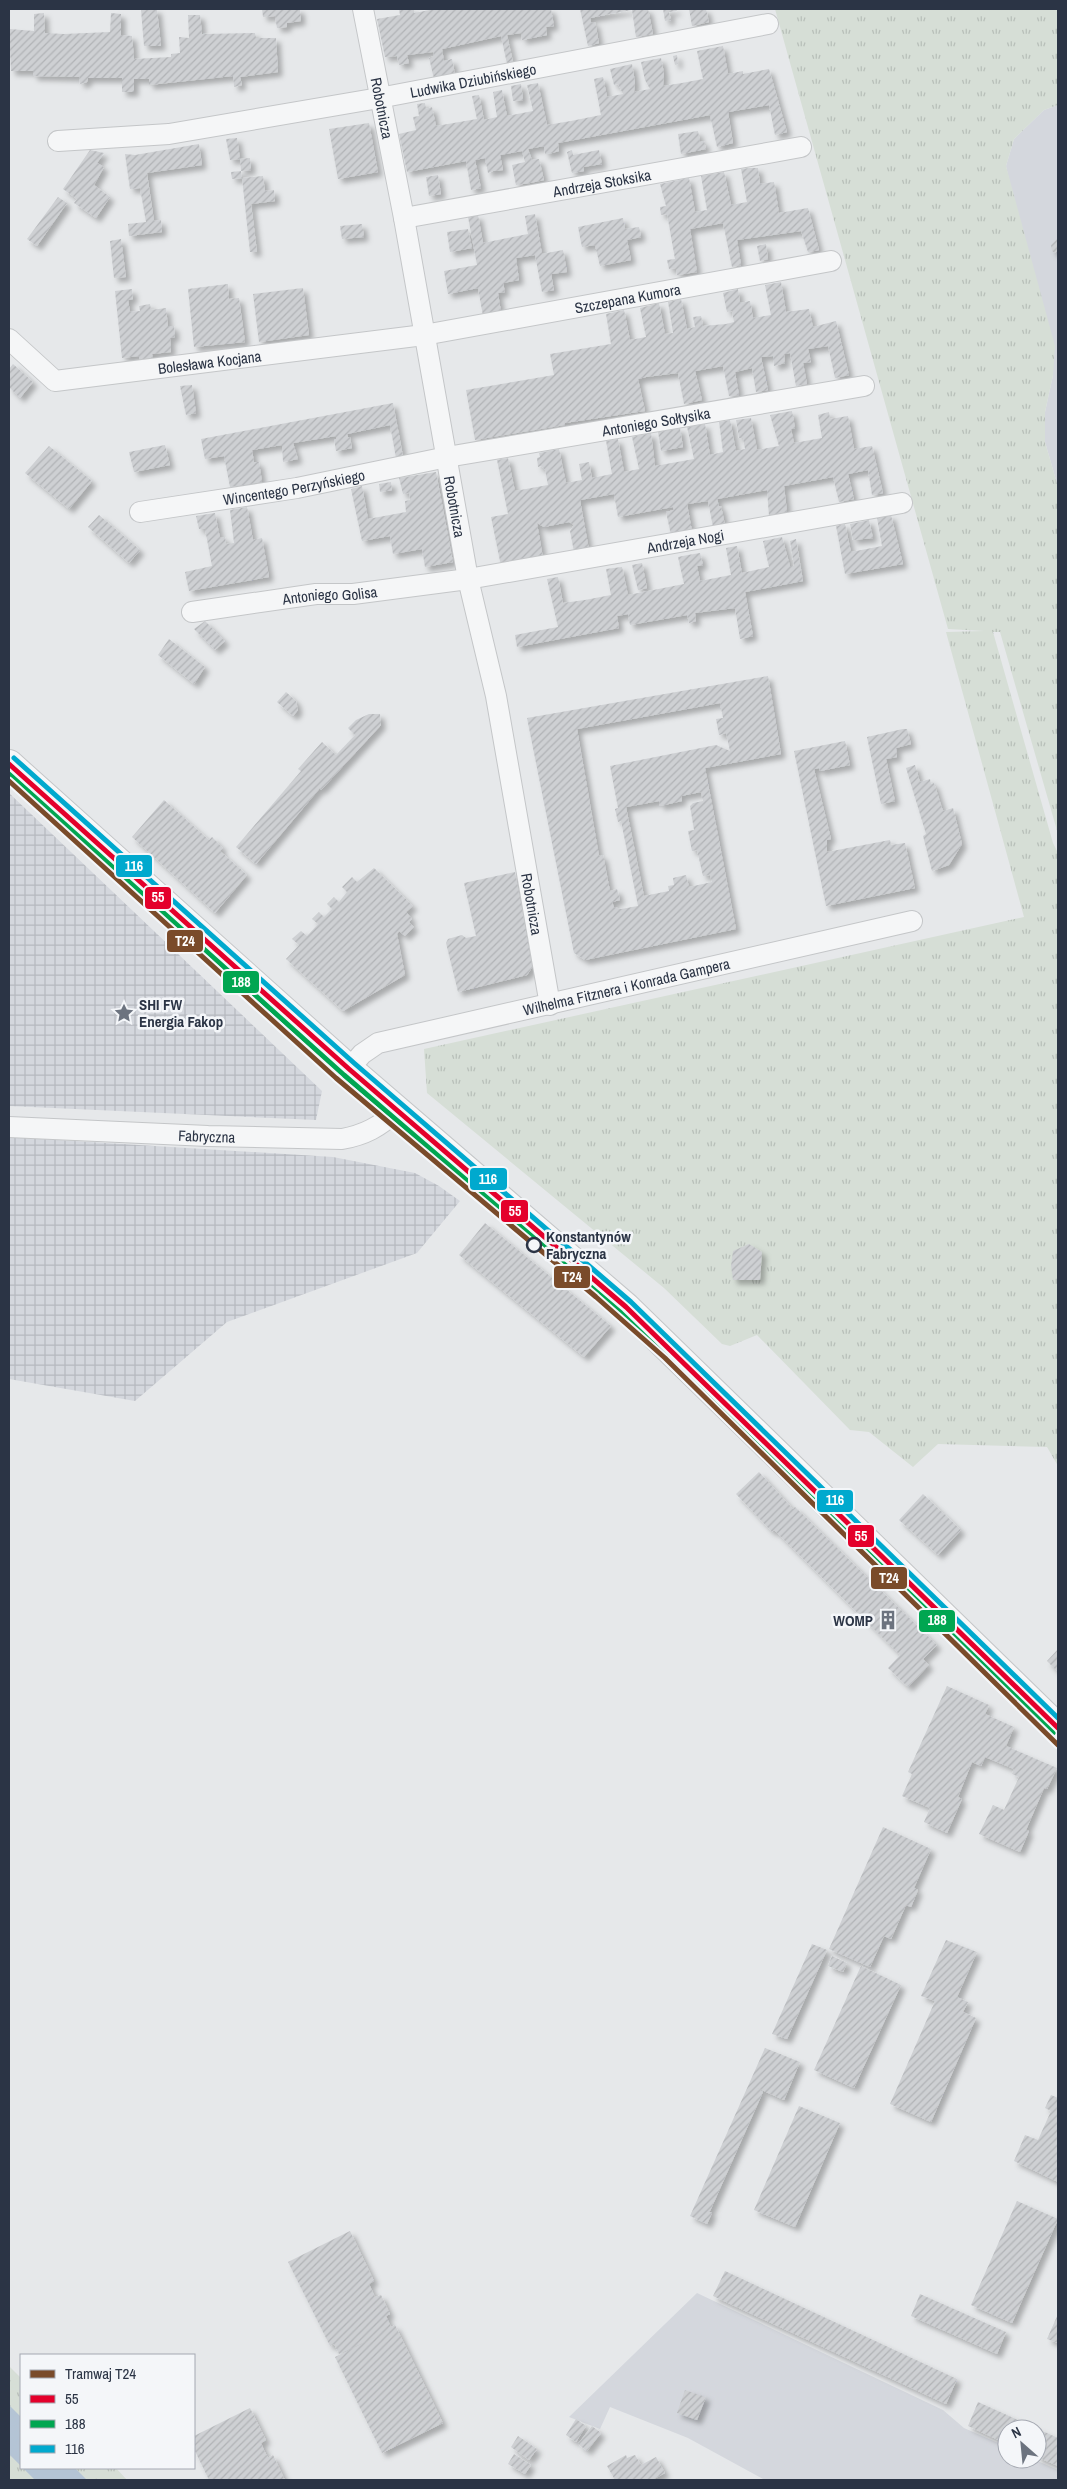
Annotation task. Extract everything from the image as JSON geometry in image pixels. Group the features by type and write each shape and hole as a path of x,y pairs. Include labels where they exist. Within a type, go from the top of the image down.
{"street":[{"name":"Robotnicza","path":"363,9 404,218 468,579 496,696 550,1005"},
{"name":"Ludwika Dziubińskiego","path":"58,141 169,134 379,98 768,24"},
{"name":"Andrzeja Stoksika","path":"404,218 801,147"},
{"name":"Szczepana Kumora","path":"424,335 830,261"},
{"name":"Bolesława Kocjana","path":"9,339 55,381 424,335"},
{"name":"Antoniego Sołtysika","path":"447,457 864,386"},
{"name":"Wincentego Perzyńskiego","path":"140,512 297,488 447,457"},
{"name":"Andrzeja Nogi","path":"468,579 902,503"},
{"name":"Antoniego Golisa","path":"192,612 316,594 353,594 468,579"},
{"path":"9,764 396,1111 626,1307 1058,1728"},
{"name":"Wilhelma Fitznera i Konrada Gampera","path":"349,1069 362,1054 378,1044 912,921"},
{"name":"Fabryczna","path":"9,1127 208,1136 342,1139 362,1135 386,1121 396,1111"}],"shaded area":[{"path":"1058,105 1058,487 1045,442 1045,412 1053,375 1006,166 1014,139 1044,110"},
{"name":"SHI FW Energia Fakop","path":"9,793 322,1091 316,1120 9,1106"},
{"path":"9,1137 333,1157 415,1173 439,1186 460,1201 417,1253 227,1322 135,1401 9,1379"},
{"path":"697,2293 943,2410 964,2428 997,2443 997,2469 1047,2469 1047,2465 1058,2470 1058,2480 765,2480 688,2438 610,2407 600,2429 569,2417"}],"green space":[{"path":"775,9 1058,9 1058,105 1044,110 1014,139 1006,166 1055,346 1053,375 1045,412 1045,442 1058,487 1058,834 1000,632 993,632 1053,843 1058,853 1058,1466 1047,1447 938,1444 913,1467 869,1432 850,1430 757,1335 730,1346 722,1344 664,1288 427,1093 424,1049 1024,917 946,632 984,631 948,629"},
{"path":"9,2366 20,2377 20,2469 117,2469 127,2480 9,2480"}],"water":[{"path":"9,2405 20,2416 20,2465 9,2454"},
{"path":"24,2469 76,2469 87,2480 35,2480"}],"building":[{"path":"157,9 161,46 144,46 141,10"},
{"path":"262,9 300,9 301,21 287,23 287,27 277,28 275,16 263,17"},
{"path":"399,9 414,9 414,13 435,9 551,9 554,26 546,27 547,35 522,40 521,33 507,35 513,62 507,64 501,36 442,49 444,61 452,59 455,74 434,79 429,58 434,56 433,52 407,55 409,63 399,65 397,56 385,57 377,19 400,15"},
{"path":"580,9 648,9 653,34 636,37 632,10 610,14 590,18 591,23 595,22 599,43 588,46"},
{"path":"663,9 676,9 677,11 669,12 671,20 665,21"},
{"path":"689,9 706,9 709,22 692,26"},
{"path":"44,13 45,33 64,34 110,32 111,13 121,14 121,35 132,36 134,59 171,57 171,54 180,53 179,37 189,38 188,15 200,15 202,34 255,33 256,38 276,38 278,72 240,77 242,85 234,87 233,76 149,85 149,79 134,79 134,92 122,92 122,78 88,78 87,82 80,84 79,77 33,76 33,71 11,71 9,29 34,31 34,14"},
{"path":"723,46 728,74 743,71 743,74 769,69 787,132 775,135 769,105 728,112 733,143 717,147 710,115 558,143 559,151 552,153 545,154 544,146 528,149 532,160 539,159 544,180 530,183 516,185 512,165 525,162 522,151 500,155 503,170 488,173 485,158 475,160 481,188 471,190 466,161 407,172 399,134 416,130 413,117 419,116 417,104 425,103 426,109 432,107 436,126 477,119 472,96 479,95 484,120 497,117 493,92 502,90 507,116 533,111 527,85 538,83 547,125 571,121 601,115 594,79 603,77 607,97 623,94 618,84 614,85 610,69 632,64 635,82 634,92 650,89 645,80 641,62 661,58 664,73 663,86 703,79 697,51"},
{"path":"677,55 678,64 675,65 673,56"},
{"path":"521,84 523,100 513,101 511,86"},
{"path":"369,123 378,172 338,179 329,129"},
{"path":"698,131 700,142 704,141 706,149 681,154 678,134"},
{"path":"237,138 240,159 230,160 226,139"},
{"path":"199,144 202,165 147,173 154,221 161,220 162,232 129,236 128,224 146,222 140,188 130,189 125,154 135,155"},
{"path":"90,150 104,153 97,163 104,167 94,185 110,197 96,218 74,203 77,199 63,189"},
{"path":"572,150 573,155 599,150 602,164 583,167 584,171 572,173 567,152"},
{"path":"250,158 251,170 241,171 240,159"},
{"path":"758,168 760,184 774,182 779,213 808,208 819,250 808,252 801,231 737,240 741,265 732,267 723,223 690,229 697,272 677,275 676,268 669,269 667,260 675,259 667,214 661,215 660,207 666,206 660,184 689,178 695,212 707,210 701,176 724,172 731,205 747,202 741,169"},
{"path":"241,171 242,178 232,179 231,172"},
{"path":"438,175 441,194 429,196 426,177"},
{"path":"263,176 265,191 274,190 275,201 251,204 257,252 250,252 242,178"},
{"path":"58,197 67,203 37,246 27,239"},
{"path":"535,214 542,254 563,250 567,272 551,274 554,290 542,292 535,255 516,258 519,280 503,283 505,292 498,293 501,312 483,316 478,288 448,294 444,271 477,265 468,217 478,215 483,243 528,234 525,216"},
{"path":"623,218 625,229 639,227 641,237 627,240 631,260 600,266 595,245 582,247 578,227"},
{"path":"362,224 364,237 342,239 340,226"},
{"path":"468,229 472,248 450,252 447,232"},
{"path":"1058,238 1058,250 1055,253 1052,251 1051,245"},
{"path":"121,239 126,277 114,278 110,241"},
{"path":"766,244 768,259 760,261 757,246"},
{"path":"781,282 786,312 809,309 813,327 836,321 849,375 835,378 828,346 808,349 811,362 803,363 807,384 796,386 790,353 784,354 785,363 774,366 773,356 761,357 768,390 756,392 752,368 735,372 739,395 729,396 723,366 695,371 702,400 684,404 678,373 646,377 638,379 645,411 565,423 563,412 565,425 475,440 466,390 554,375 550,354 611,344 606,314 624,310 630,340 646,337 640,308 659,303 665,334 673,333 668,302 681,299 687,329 695,327 693,317 701,316 703,326 726,324 734,322 732,311 727,312 723,293 738,289 740,303 750,301 753,318 771,315 765,285"},
{"path":"228,284 229,299 239,298 245,342 194,347 188,289"},
{"path":"303,288 309,335 259,342 253,294"},
{"path":"132,289 133,299 128,300 130,312 140,311 139,306 150,304 151,310 166,308 168,326 174,326 175,337 170,338 171,352 152,354 153,360 140,362 139,356 122,358 115,291"},
{"path":"13,364 33,382 20,398 9,387 9,369"},
{"path":"192,385 196,413 186,415 180,386"},
{"path":"393,403 403,456 396,458 390,425 347,434 350,437 352,448 336,451 334,439 336,439 336,436 293,443 298,459 283,462 282,445 252,450 254,462 259,462 262,482 230,487 224,456 205,459 201,439"},
{"path":"792,411 795,428 791,429 794,443 822,438 818,415 829,412 830,419 848,416 854,449 872,446 883,493 872,495 868,470 848,474 854,499 839,502 833,477 784,486 787,512 769,516 767,490 717,499 719,506 721,506 725,525 713,527 708,501 687,504 692,531 671,535 666,512 674,510 673,507 618,517 614,494 580,500 589,550 574,552 570,531 574,525 569,522 544,527 537,523 543,558 501,566 491,517 508,514 497,460 508,458 515,491 548,485 545,470 541,466 538,467 537,458 540,457 539,453 559,449 566,483 582,480 579,464 589,462 592,478 612,474 606,441 618,439 624,472 639,469 632,437 651,433 655,466 694,459 687,427 705,424 710,455 723,452 719,422 730,420 736,451 745,449 743,438 739,438 736,420 751,418 757,450 779,446 770,415"},
{"path":"680,428 683,447 661,451 658,432"},
{"path":"165,445 170,465 134,472 129,452"},
{"path":"49,446 92,481 69,509 25,473"},
{"path":"436,472 453,562 425,567 422,549 393,554 390,536 362,541 351,489 362,486 368,519 406,512 405,501 410,500 409,493 403,494 399,478"},
{"path":"391,482 392,490 380,492 379,484"},
{"path":"247,507 253,540 262,538 269,577 189,591 185,572 212,566 205,529 199,529 196,516 215,513 220,538 225,537 226,544 234,543 230,510"},
{"path":"99,515 140,550 129,563 88,527"},
{"path":"891,515 903,564 845,574 836,526 845,524 851,552 882,546 877,518"},
{"path":"869,520 873,538 853,540 850,524"},
{"path":"782,537 790,566 794,566 790,541 796,539 803,581 745,592 753,636 740,639 735,608 695,613 696,621 689,623 687,615 630,625 628,614 617,616 619,628 517,647 515,635 558,627 547,579 558,577 563,603 585,600 611,595 606,569 622,567 628,595 684,584 678,557 688,555 700,553 703,565 697,566 700,581 731,575 726,548 737,546 742,573 769,567 763,541"},
{"path":"642,563 647,588 638,590 632,565"},
{"path":"205,621 225,641 215,650 194,629"},
{"path":"169,639 205,667 194,684 158,655"},
{"path":"768,676 781,754 705,768 736,929 585,960 574,953 527,718","holes":["720,703 723,718 716,719 719,735 726,733 730,751 716,745 610,766 618,808 615,809 618,822 621,821 638,906 621,909 614,907 612,902 620,900 617,889 610,891 603,855 599,856 577,729","701,792 703,801 693,803 690,806 694,830 688,831 692,851 697,850 703,876 710,875 712,882 689,887 686,875 673,878 674,885 668,886 669,891 644,896 626,807 659,801 660,806 682,801 681,796"]},
{"path":"286,692 296,701 298,710 293,716 277,702"},
{"path":"369,714 380,714 381,725 321,790 320,788 256,864 236,847 301,771 298,769 322,742 336,755 355,735 348,728 356,720"},
{"path":"907,729 911,744 896,748 897,757 886,759 895,801 881,804 867,737"},
{"path":"845,741 850,765 820,771 819,768 814,769 831,839 827,840 827,852 890,840 891,845 905,843 915,888 826,906 794,751"},
{"path":"915,765 920,782 930,779 931,784 934,783 943,811 953,808 962,844 949,865 932,871 923,836 926,834 906,768"},
{"path":"164,800 209,840 212,837 223,848 220,851 247,875 215,913 132,837"},
{"path":"374,868 413,906 406,912 412,919 409,922 414,927 405,936 399,931 397,934 405,975 343,1011 286,959 299,945 292,939 301,931 307,936 318,924 312,919 319,912 324,917 332,909 327,904 334,897 339,902 347,892 342,887 352,877 357,882"},
{"path":"515,872 533,966 527,975 458,992 446,943 448,939 462,935 466,938 476,936 464,883"},
{"path":"485,1223 611,1326 584,1357 459,1255"},
{"path":"749,1244 762,1252 760,1280 733,1280 731,1266 733,1251"},
{"path":"759,1472 793,1509 795,1507 937,1645 923,1659 929,1665 908,1687 888,1668 900,1655 774,1530 772,1532 736,1494"},
{"path":"923,1494 961,1530 938,1555 899,1520"},
{"path":"1058,1649 1058,1672 1047,1661"},
{"path":"947,1686 989,1705 985,1714 1014,1727 1006,1746 1057,1768 1047,1789 1044,1788 1026,1830 1029,1831 1020,1852 979,1834 993,1805 1004,1810 1019,1777 1012,1774 1014,1769 985,1757 981,1766 972,1762 958,1797 962,1799 947,1833 924,1822 930,1808 902,1796 912,1774 908,1772"},
{"path":"883,1827 931,1849 914,1888 918,1890 911,1907 906,1905 891,1939 884,1936 870,1967 829,1949"},
{"path":"946,1940 977,1952 957,1997 968,2002 963,2012 976,2018 931,2122 890,2104 935,2001 921,1996"},
{"path":"812,1944 827,1950 787,2039 772,2034"},
{"path":"832,1956 847,1963 843,1972 828,1966"},
{"path":"861,1966 901,1985 854,2088 814,2070"},
{"path":"765,2048 800,2062 784,2100 757,2088 763,2092 710,2211 708,2211 712,2213 707,2224 690,2216"},
{"path":"1051,2095 1058,2098 1058,2182 1014,2161 1025,2135 1038,2140 1051,2111 1045,2108"},
{"path":"799,2106 840,2123 795,2227 754,2210"},
{"path":"1017,2201 1058,2219 1012,2323 971,2305"},
{"path":"350,2231 374,2281 369,2284 375,2297 381,2295 390,2314 386,2316 391,2327 395,2325 443,2423 382,2453 335,2357 378,2336 339,2354 334,2344 330,2346 288,2262"},
{"path":"725,2271 957,2379 946,2404 713,2296"},
{"path":"920,2294 1006,2332 997,2354 911,2316"},
{"path":"1058,2314 1058,2343 1047,2339"},
{"path":"685,2390 706,2397 697,2420 677,2413"},
{"path":"978,2402 1016,2419 997,2419 997,2439 968,2426"},
{"path":"250,2408 266,2440 261,2443 264,2450 268,2458 273,2455 285,2480 209,2480 195,2451 195,2436"},
{"path":"576,2419 586,2426 576,2442 566,2435"},
{"path":"592,2426 601,2433 587,2451 578,2444"},
{"path":"1047,2433 1058,2438 1058,2466 1047,2461"},
{"path":"518,2436 537,2449 529,2460 511,2447"},
{"path":"514,2454 531,2465 525,2474 508,2464"},
{"path":"626,2455 627,2458 635,2455 641,2465 656,2457 665,2473 652,2480 615,2480 607,2466"}],"tram line":[{"name":"T24","path":"9,781 336,1078 596,1297 665,1358 1058,1745"}],"transit line":[{"name":"116","path":"14,758 354,1063 631,1302 1058,1718"},
{"name":"55","path":"9,764 349,1069 626,1307 1058,1728"},
{"name":"188","path":"9,774 344,1075 621,1313 1053,1733"}],"place":[{"name":"SHI FW Energia Fakop","path":"124,1013"},
{"name":"Konstantynów Fabryczna","path":"534,1245"},
{"name":"WOMP","path":"888,1620"}]}
